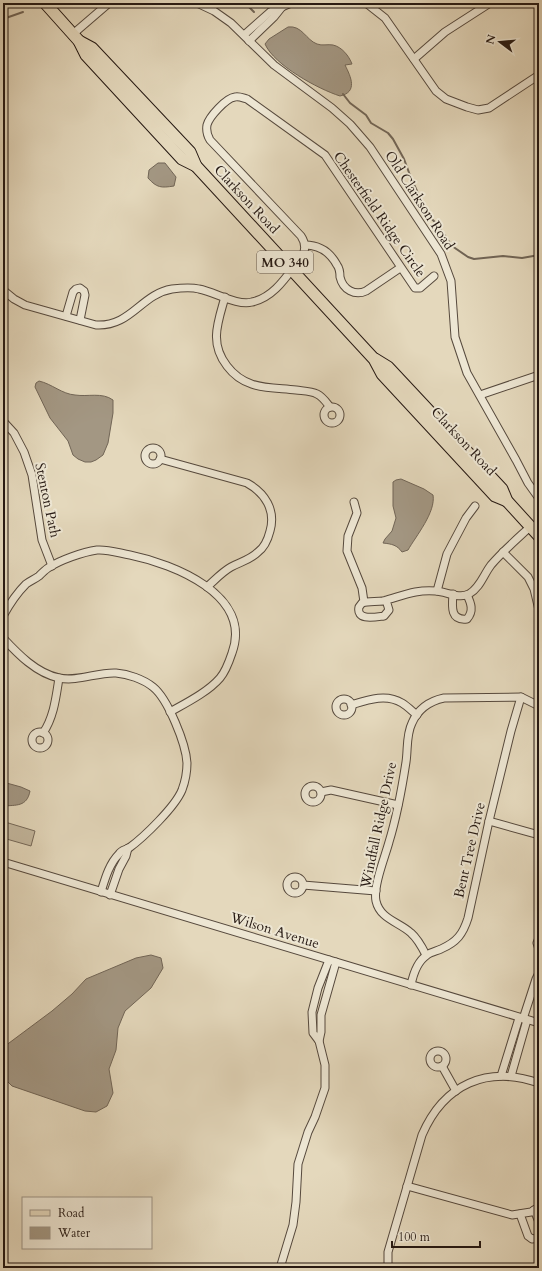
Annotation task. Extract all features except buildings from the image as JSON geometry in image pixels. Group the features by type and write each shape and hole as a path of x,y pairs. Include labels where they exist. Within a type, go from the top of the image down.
{"main road":[{"name":"Clarkson Road","path":"45,3 76,37 92,48 190,152 196,166 374,358 382,374 495,496 507,501 539,536"},
{"name":"Clarkson Road","path":"76,37 86,55 182,159 196,166"},
{"path":"118,90 136,95"}],"street":[{"path":"76,37 109,3"},
{"name":"Old Clarkson Road","path":"197,3 214,11 231,23 274,65 332,108 350,124 382,165 441,254 450,281 455,337 467,373 528,483 538,497"},
{"path":"244,35 270,12 281,5 291,3"},
{"path":"366,3 384,18 436,91 446,99 478,110 490,108 539,75"},
{"path":"414,59 445,32 490,3"},
{"path":"249,41 274,17 281,5"},
{"name":"Chesterfield Ridge Circle","path":"305,245 301,236 206,134 209,119 230,98 236,97 247,100 325,155 400,268 415,288 420,288 434,276"},
{"path":"3,290 14,299 25,305 96,325 104,325 113,324 129,315 153,297 171,289 200,289 244,303 253,302 271,294 303,255 305,245 313,245 323,249 338,266 340,279 344,285 354,293 360,294 366,291 400,268"},
{"path":"66,316 73,292 80,288 84,291 85,295 80,320"},
{"path":"225,297 216,329 216,346 224,362 235,377 250,384 307,391 317,394 330,407"},
{"path":"480,395 539,375"},
{"name":"Stenton Path","path":"3,421 14,433 24,452 32,475 42,540 52,566"},
{"path":"160,459 247,483 259,491 269,503 273,516 265,546 252,557 226,571 207,587"},
{"path":"354,502 358,513 348,536 347,550 362,588 364,602"},
{"path":"437,591 447,554 466,518 475,506"},
{"path":"386,600 388,607 387,614 384,616 365,618 358,610 360,604 364,602 386,600 411,592 423,590 467,595 478,586 487,571 503,552 530,527"},
{"path":"3,616 17,595 27,584 52,566 70,558 97,550 111,551 142,558 171,567 197,579 218,596 230,614 236,632 234,650 225,670 215,683 170,712"},
{"path":"503,552 525,572 531,582 539,610"},
{"path":"453,594 452,612 455,617 461,620 467,619 470,613 471,605 467,595"},
{"path":"3,638 23,658 34,666 45,673 59,678 69,679 116,673 134,677 153,687 170,712 186,754 186,773 182,790 176,802 128,848 120,852 115,858 108,871 101,892"},
{"path":"43,733 52,715 59,678"},
{"name":"Windfall Ridge Drive","path":"426,955 418,941 411,933 389,919 379,910 376,899 376,891 398,804 411,725 424,707 436,700 444,698 521,697 539,706"},
{"name":"Bent Tree Drive","path":"426,955 454,942 465,928 489,821 521,697"},
{"path":"352,705 376,698 385,698 401,703 417,715"},
{"path":"321,792 332,790 398,804"},
{"path":"489,821 539,834"},
{"path":"110,895 128,848"},
{"name":"Wilson Avenue","path":"3,862 539,1023"},
{"path":"303,885 376,891"},
{"path":"539,938 537,942 539,949"},
{"path":"411,985 419,964 426,955"},
{"path":"280,1268 292,1225 296,1202 298,1164 308,1132 325,1088 325,1064 319,1042 314,1033 312,1012 318,988 333,961"},
{"path":"501,1076 539,973"},
{"path":"511,1076 523,1019"},
{"path":"442,1066 456,1091"},
{"path":"388,1268 388,1252 422,1135 430,1117 442,1102 471,1082 501,1076 511,1076 539,1084"},
{"path":"407,1186 512,1215 531,1212 537,1209 539,1222"},
{"path":"520,1214 528,1236 532,1239 539,1238"}],"shaded area":[{"path":"5,822 35,831 31,846 3,838 3,827"}],"water":[{"path":"288,27 297,28 317,44 333,45 345,52 352,64 345,65 352,84 351,88 346,94 340,96 309,82 287,68 270,52 265,44 269,39"},
{"path":"158,163 165,163 176,177 174,186 160,186 154,184 148,178 149,170"},
{"path":"39,381 70,394 100,395 113,400 113,413 108,443 103,455 91,462 85,462 73,455 68,441 50,418 35,387 36,383"},
{"path":"401,479 424,489 433,495 433,502 429,516 408,550 402,552 394,545 383,543 392,531 396,518 393,506 393,482"},
{"path":"3,782 30,791 29,796 24,803 3,806"},
{"path":"151,955 161,958 163,968 151,988 125,1011 118,1028 116,1050 109,1069 113,1093 107,1106 96,1112 85,1111 12,1086 3,1077 3,1052 5,1046 52,1011 72,994 86,979 136,958"}],"waterway":[{"path":"241,3 247,5 254,12"},
{"path":"3,19 23,12"},
{"path":"343,94 350,103 366,115 371,123 388,133 393,139 404,159 417,191 420,208 437,224 452,246 468,257 474,259 503,256 522,258 539,255"}]}
